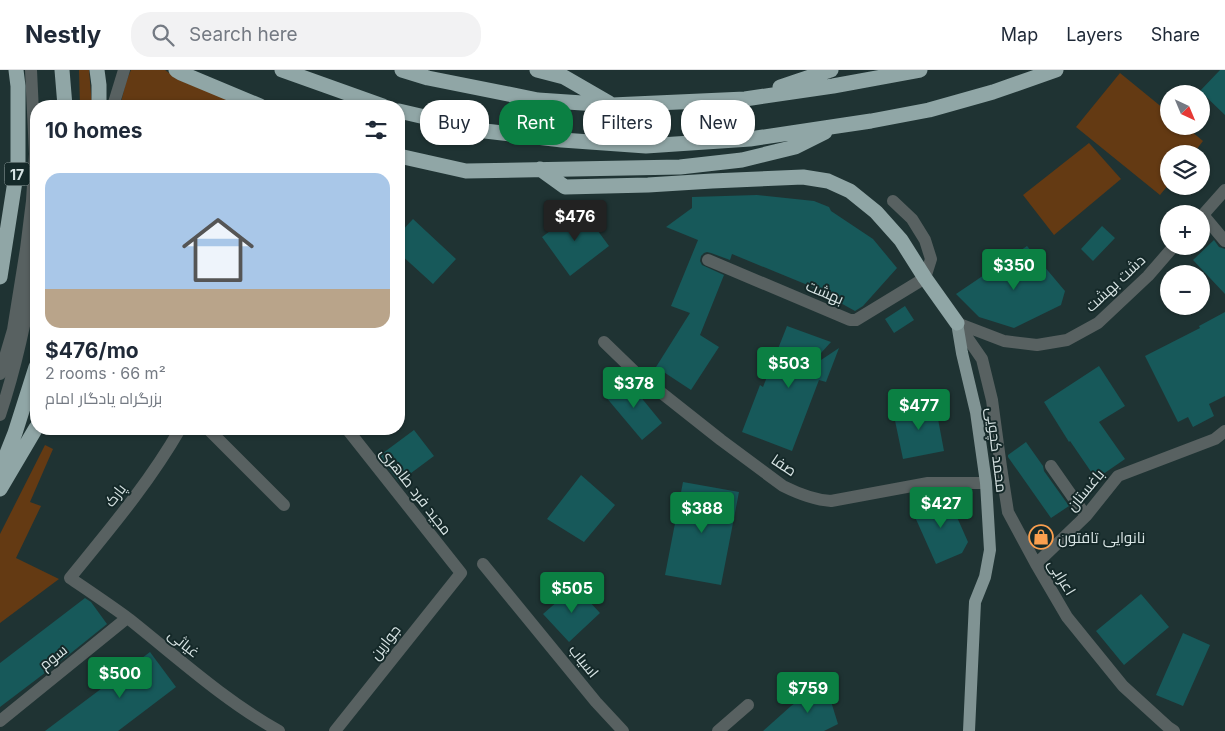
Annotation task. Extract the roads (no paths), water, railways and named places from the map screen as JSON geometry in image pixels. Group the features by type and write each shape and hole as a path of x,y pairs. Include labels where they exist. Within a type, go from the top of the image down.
{"highway":[{"name":"17","path":"0,275 18,162 18,86 16,70"},
{"path":"62,70 64,99"},
{"path":"97,70 98,100"},
{"path":"176,70 181,74 245,100"},
{"path":"282,70 366,100"},
{"path":"402,70 428,78 538,100 583,103"},
{"path":"537,70 564,77 603,100"},
{"path":"745,99 831,70"},
{"path":"671,102 745,99 833,86 920,70"},
{"path":"405,113 485,131 562,140 646,146 750,139 871,121 929,110 993,92 1056,70"},
{"path":"405,157 466,171 680,167 742,160 795,147 840,125"},
{"path":"540,169 565,187 648,185 796,177 828,181 850,191 876,212 901,240 957,323"},
{"path":"0,257 0,275"},
{"path":"0,471 15,433 30,386"},
{"path":"0,489 32,435"}],"main road":[{"name":"محمد کچویی","path":"957,323 976,412 986,483 990,550 985,577 975,602 969,731"}],"street":[{"path":"31,70 32,100"},
{"path":"115,100 124,70"},
{"path":"1210,207 1225,190"},
{"path":"893,201 912,218 925,240 931,259 925,278"},
{"path":"0,374 13,330 30,217"},
{"path":"1210,225 1225,241"},
{"name":"دشت بهشت","path":"957,323 1004,341 1037,345 1068,340 1098,323 1148,276 1166,255"},
{"name":"بهشت","path":"708,260 850,320 856,320 925,278"},
{"path":"0,414 22,338 30,293"},
{"name":"اعرابی","path":"957,323 982,359 992,400 1008,512 1067,617 1123,686 1174,731"},
{"name":"صفا","path":"604,342 634,372 721,440 783,486 790,489 821,500 831,501 928,482 986,483"},
{"name":"باغستان","path":"1036,564 1086,516 1118,476 1215,439 1225,431"},
{"name":"پارک","path":"70,578 131,503 165,455 177,435"},
{"path":"214,435 284,505"},
{"name":"مجید فرد طاهری","path":"351,435 461,573"},
{"path":"1051,466 1086,516"},
{"name":"اسیاب","path":"482,564 596,702 624,731"},
{"name":"جوارین","path":"335,731 461,573"},
{"name":"غیاثی","path":"70,578 127,618 226,697 255,718 280,731"},
{"name":"سوم","path":"0,721 127,618"},
{"path":"718,731 748,705"}],"place":[{"name":"نانوایی تافتون","path":"1041,537"}]}
